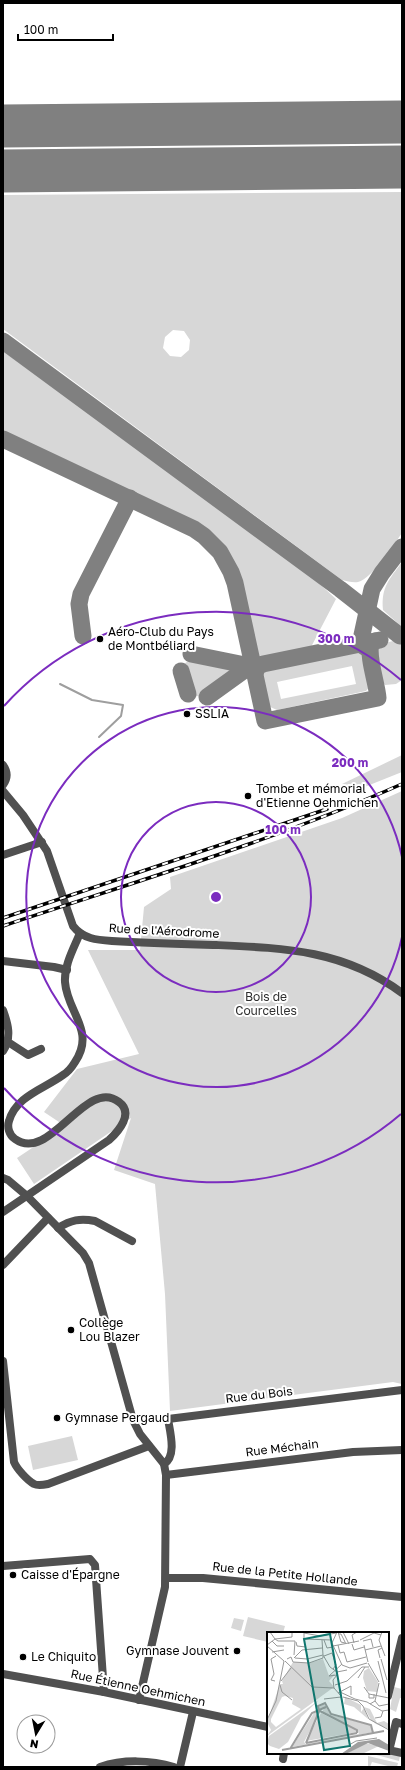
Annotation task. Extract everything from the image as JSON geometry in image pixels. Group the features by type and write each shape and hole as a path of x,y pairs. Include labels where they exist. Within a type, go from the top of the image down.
{"street":[{"path":"3,765 6,769 7,777 3,785"},
{"path":"3,791 42,842 51,859 73,926 80,933 68,963 65,981 66,988 83,1034 81,1053 71,1068 63,1076 23,1100 14,1108 8,1126 10,1133 15,1139 21,1142 39,1142 97,1098 115,1098 122,1103 125,1111 122,1128 109,1140 3,1212"},
{"path":"3,855 42,842"},
{"name":"Rue de l'Aérodrome","path":"80,933 92,939 112,941 280,948 308,952 334,959 361,970 402,993"},
{"path":"3,961 67,970"},
{"path":"3,1010 8,1026 8,1042 3,1051"},
{"path":"8,1042 28,1055 41,1049"},
{"path":"3,1178 8,1180 27,1196 83,1253 89,1263 133,1420 140,1434 164,1464 166,1474 164,1562 166,1578 139,1700"},
{"path":"3,1264 48,1218"},
{"path":"58,1228 69,1221 81,1219 95,1221 132,1241"},
{"path":"3,1361 14,1462 16,1467 34,1484 48,1484 149,1446"},
{"name":"Rue du Bois","path":"164,1464 168,1461 171,1454 168,1419 402,1390"},
{"name":"Rue Méchain","path":"166,1474 353,1452 402,1450"},
{"path":"3,1566 90,1559 95,1565 104,1692"},
{"name":"Rue de la Petite Hollande","path":"166,1578 203,1578 402,1597"},
{"path":"389,1692 402,1638"},
{"name":"Rue Étienne Oehmichen","path":"3,1674 104,1692 267,1727"},
{"path":"180,1767 193,1712"},
{"path":"395,1722 389,1750 402,1753"},
{"path":"104,1766 163,1763 174,1767"}],"green space":[{"path":"402,132 402,142 3,146 3,136"},
{"path":"402,192 402,533 370,574 358,582 342,580 3,329 3,195","holes":["173,330 184,331 190,340 189,350 181,357 170,356 163,348 165,337"]},
{"path":"3,351 308,573 336,599 310,649 269,658 257,656 240,579 235,566 220,543 200,526 3,434"},
{"path":"402,562 402,627 383,610 383,595 387,584"},
{"path":"402,639 402,680 396,684 385,685 380,679 375,651 380,644"},
{"path":"357,649 366,654 371,679 369,687 366,691 277,710 268,706 260,676 266,668","holes":["352,666 356,684 281,699 277,682"]},
{"path":"191,659 239,670 206,694 194,697 191,695 187,687 183,672 184,664"},
{"path":"402,755 402,772 362,788 342,784"},
{"name":"Bois de Courcelles","path":"402,791 402,1384 393,1382 170,1411 165,1294 155,1184 114,1170 131,1118 34,1184 17,1158 65,1126 44,1112 77,1069 139,1054 88,950 140,950 144,907 171,889 170,877 342,818"},
{"path":"72,1436 78,1460 33,1470 28,1446"},
{"path":"248,1617 285,1626 283,1632 267,1632 267,1642 243,1636"},
{"path":"234,1618 244,1620 241,1631 231,1628"},
{"path":"394,1687 402,1689 402,1698 400,1698 396,1712 390,1709"},
{"path":"373,1754 389,1754 400,1756 399,1761"},
{"path":"368,1756 398,1763 397,1767 388,1767 372,1762 370,1767 368,1767"}],"waterway":[{"path":"60,684 92,700 123,705 121,716 99,737"}],"taxiway":[{"path":"3,341 340,589 400,636"},
{"path":"3,439 194,529 204,536 220,552 235,583 265,721 378,698 370,656 371,644 375,641"},
{"path":"83,636 79,604 81,594 130,498"},
{"path":"368,649 360,644 372,589 402,547"},
{"path":"255,673 258,666 263,664 380,640"},
{"path":"191,654 254,666"},
{"path":"207,697 250,666"},
{"path":"181,671 188,694"}],"runway":[{"path":"3,126 402,122"},
{"path":"3,171 402,167"}],"railway":[{"path":"3,926 204,860 304,824 402,784"},
{"path":"3,918 327,809"}],"place":[{"name":"Aéro-Club du Pays de Montbéliard","path":"100,639"},
{"name":"SSLIA","path":"187,714"},
{"name":"Tombe et mémorial d'Etienne Oehmichen","path":"248,796"},
{"name":"Collège Lou Blazer","path":"71,1330"},
{"name":"Gymnase Pergaud","path":"57,1418"},
{"name":"Caisse d'Épargne","path":"13,1575"},
{"name":"Gymnase Jouvent","path":"237,1651"},
{"name":"Le Chiquito","path":"23,1657"}]}
